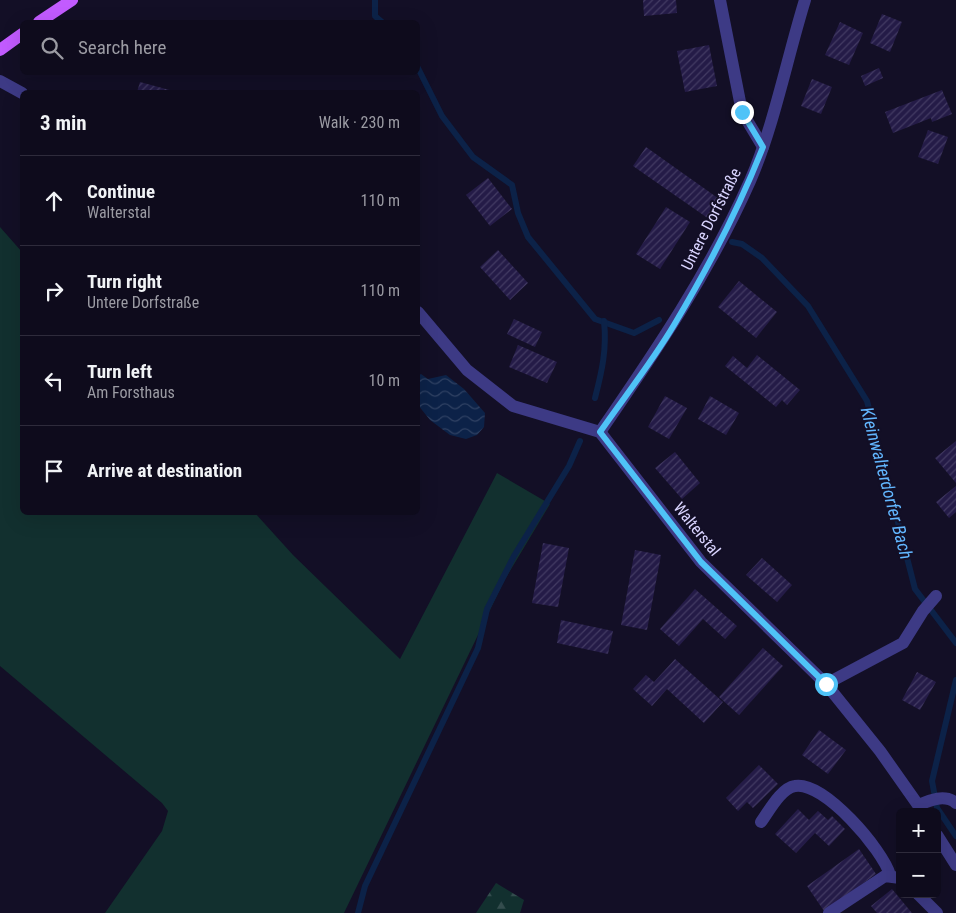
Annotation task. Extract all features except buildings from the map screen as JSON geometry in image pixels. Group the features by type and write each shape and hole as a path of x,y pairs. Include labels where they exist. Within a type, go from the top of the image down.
{"main road":[{"path":"42,20 72,0"},
{"path":"0,50 20,35"}],"street":[{"path":"720,0 742,112 763,147"},
{"name":"Untere Dorfstraße","path":"600,432 674,325 750,181 763,147 805,0"},
{"path":"0,81 20,92"},
{"path":"420,314 467,370 513,406 600,432"},
{"name":"Walterstal","path":"600,432 701,562 826,684 921,808"},
{"path":"826,684 904,643 923,611 936,596"},
{"path":"761,822 789,789 796,786 806,787 826,798 855,823 876,847 895,876 875,882 829,913"},
{"path":"921,808 932,799 951,801"},
{"path":"941,841 956,865"},
{"path":"922,898 937,913"}],"green space":[{"path":"0,227 20,250 20,515 257,515 293,555 400,659 497,473 550,504 504,581 344,913 105,913 162,831 168,811 162,803 0,666"},
{"path":"496,883 524,900 520,913 476,913"}],"water":[{"path":"420,375 428,379 446,375 464,389 485,413 484,427 477,435 466,439 450,435 430,420 420,408"}],"waterway":[{"name":"Kleinwalterdorfer Bach","path":"375,0 375,16 380,20"},
{"name":"Kleinwalterdorfer Bach","path":"420,72 442,116 473,157 512,185 518,213 528,237 595,319 634,333 659,320"},
{"name":"Kleinwalterdorfer Bach","path":"732,242 742,244 762,258 808,306 867,401 915,589 956,643"},
{"path":"595,398 603,360 605,341 604,321"},
{"path":"358,913 365,886 478,648 487,609 514,556 569,466 580,441"},
{"name":"Kleinwalterdorfer Bach","path":"956,680 932,781 937,808 956,836"}],"route":[{"path":"742,112 763,147 750,181 674,325 600,432 701,562 766,623 826,684"}]}
